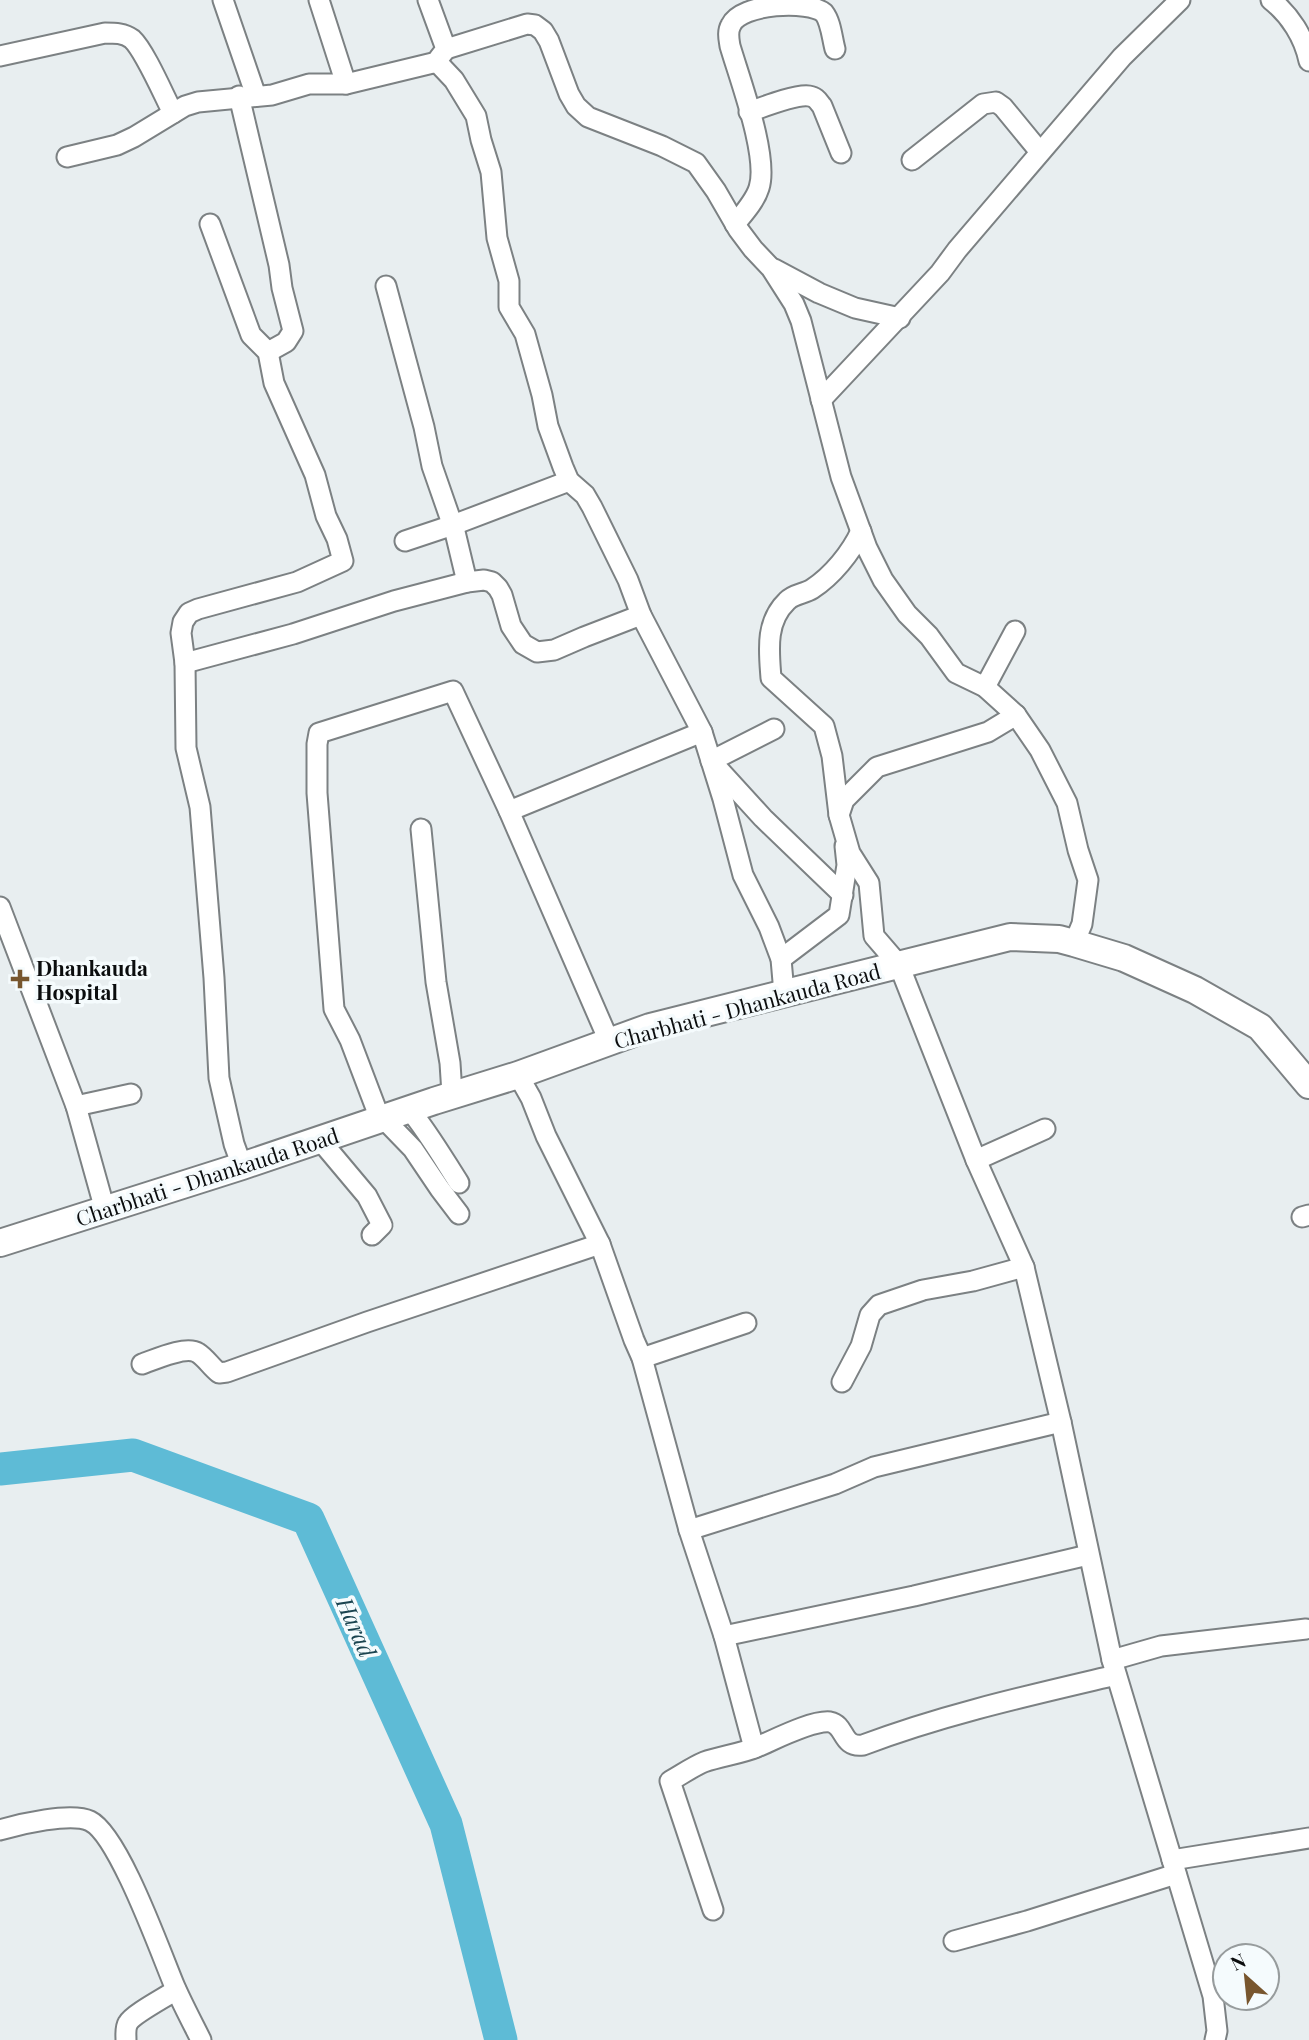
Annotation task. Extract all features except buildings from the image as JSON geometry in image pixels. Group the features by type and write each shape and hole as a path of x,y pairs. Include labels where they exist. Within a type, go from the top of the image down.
{"street":[{"path":"223,0 248,96 293,331 286,342 268,352"},
{"path":"319,0 346,84"},
{"path":"428,0 441,56 476,116 491,172 498,238 509,281 509,307 525,334 548,425 569,481 592,507 628,580 641,615 702,732 743,875 769,927 781,959 784,993"},
{"path":"821,400 940,273 1122,57 1180,0"},
{"path":"1271,0 1296,27 1309,61"},
{"path":"735,224 759,191 762,177 756,137 730,46 731,23 737,16 765,5 782,2 813,5 824,12 835,49"},
{"path":"67,157 117,145 198,102 272,95 309,84 346,84 441,56 513,27 535,25 549,41 576,106 588,117 662,146 696,163 735,224 771,268 794,304 801,321 841,477 883,580 907,614 929,636 956,673 985,687 1016,715 1040,750 1067,803 1088,880 1082,924 1074,943"},
{"path":"0,56 105,33 120,33 131,39 141,51 173,113"},
{"path":"749,111 798,97 812,96 822,106 841,153"},
{"path":"912,160 976,108 991,102 1003,107 1040,152"},
{"path":"210,224 251,335 268,352 274,383 315,475 326,516 337,539 343,561 297,582 198,608 189,613 183,622 181,633 186,748 200,807 219,1078 234,1144 242,1166"},
{"path":"771,268 855,308 900,318"},
{"path":"386,286 432,466 453,525 467,582"},
{"path":"405,541 569,481"},
{"path":"781,959 839,915 847,865 832,756 824,726 771,678 768,647 772,624 788,599 811,589 830,573 852,549 861,531"},
{"path":"184,663 292,634 371,607 484,580 492,582 502,595 511,626 523,644 537,652 554,650 641,615"},
{"path":"985,687 1015,632"},
{"path":"459,1214 414,1149 381,1119 351,1040 334,1009 317,793 319,733 453,691 509,811 609,1041"},
{"path":"1016,715 988,732 877,768 844,800 841,823 850,853 869,883 874,936 899,965 976,1160 1024,1267 1114,1667 1213,1996 1217,2031 1215,2040"},
{"path":"711,761 774,729"},
{"path":"509,811 702,732"},
{"path":"711,761 842,903 873,919"},
{"path":"421,829 436,982 450,1063 452,1094 422,1105 426,1129 459,1183"},
{"path":"0,907 76,1106 105,1210"},
{"name":"Charbhati - Dhankauda Road","path":"0,1243 518,1076 650,1027 1010,937 1059,939 1074,943 1124,958 1195,990 1260,1027 1309,1085"},
{"path":"518,1076 600,1244 642,1358 689,1530 724,1636 754,1748"},
{"path":"76,1106 131,1094"},
{"path":"976,1160 1045,1129"},
{"path":"320,1140 368,1196 382,1225 372,1235"},
{"path":"142,1363 191,1350 198,1352 219,1373 227,1372 600,1244"},
{"path":"842,1382 861,1346 870,1315 878,1305 923,1290 973,1281 1024,1267"},
{"path":"642,1358 746,1324"},
{"path":"689,1530 835,1484 874,1467 1061,1423"},
{"path":"724,1636 914,1596 1088,1555"},
{"path":"713,1910 670,1780 704,1762 754,1748 801,1728 832,1722 851,1744 863,1745 1114,1667 1161,1646 1306,1629"},
{"path":"0,1830 25,1822 74,1818 91,1821 107,1838 130,1878 176,1990 201,2040"},
{"path":"954,1941 1027,1922 1174,1867 1309,1838"},
{"path":"126,2040 128,2023 137,2014 176,1990"}],"waterway":[{"name":"Harad","path":"0,1469 133,1455 308,1519 446,1824 501,2040"}],"place":[{"name":"Dhankauda Hospital","path":"20,979"}]}
